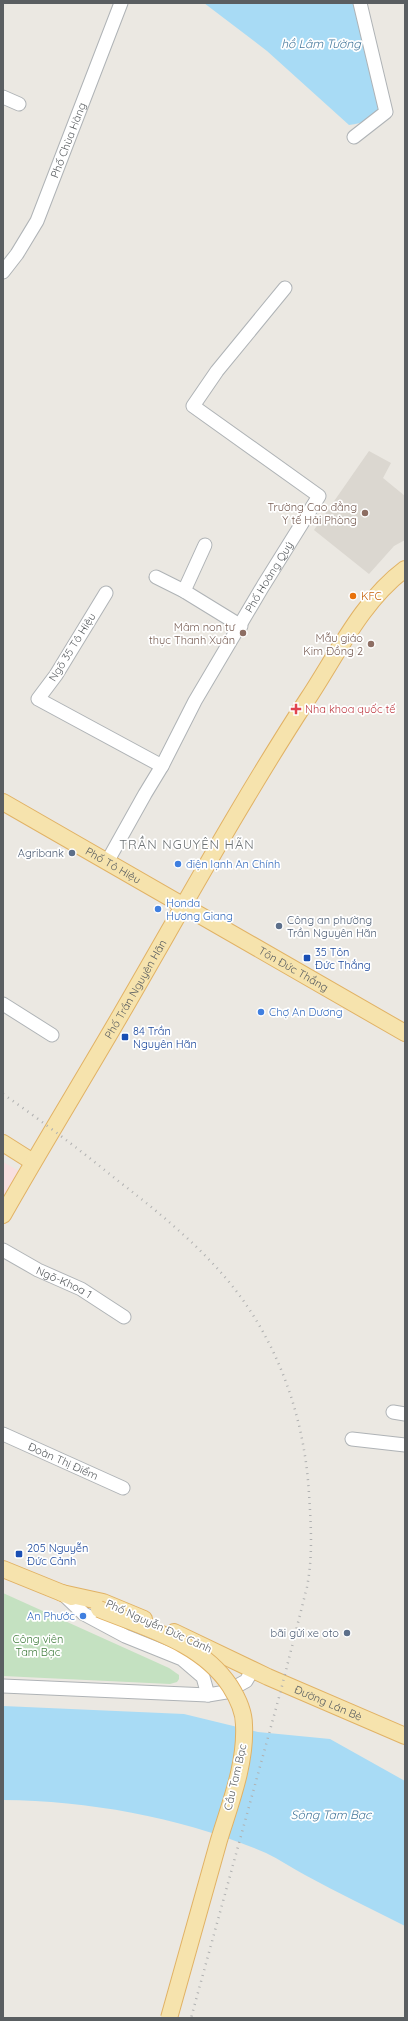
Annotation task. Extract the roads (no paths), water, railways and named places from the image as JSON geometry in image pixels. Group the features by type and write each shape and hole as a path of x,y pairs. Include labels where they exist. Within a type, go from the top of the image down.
{"main road":[{"name":"Phố Trần Nguyên Hãn","path":"3,1214 122,1012 183,904 283,737 360,616 391,579 405,569"},
{"name":"Phố Tô Hiệu","path":"3,802 183,904"},
{"name":"Tôn Đức Thắng","path":"183,904 405,1033"},
{"path":"3,1143 33,1162"},
{"name":"Phố Nguyễn Đức Cảnh","path":"3,1568 99,1609"},
{"name":"Phố Nguyễn Đức Cảnh","path":"62,1593 103,1602 161,1626 253,1670"},
{"name":"Cầu Tam Bạc","path":"99,1609 181,1642 205,1657 230,1685 238,1701 244,1724 244,1744 235,1787 168,2018"},
{"name":"Đường Lán Bè","path":"253,1670 405,1736"}],"street":[{"name":"Phố Chùa Hàng","path":"3,272 18,254 37,221 90,89 121,3"},
{"path":"354,137 386,112 360,3"},
{"path":"3,97 19,104"},
{"name":"Phố Hoàng Quý","path":"107,862 144,794 162,766 195,701 241,626 263,586 319,496 193,406 217,371 285,288"},
{"path":"184,591 204,545"},
{"path":"156,577 184,591 241,626"},
{"name":"Ngõ 35 Tô Hiệu","path":"106,593 56,675 38,699 162,766"},
{"path":"3,1004 52,1035"},
{"name":"Ngõ-Khoa 1","path":"3,1250 38,1270 81,1289 124,1317"},
{"name":"Đoàn Thị Điểm","path":"3,1434 123,1488"},
{"path":"352,1439 405,1445"},
{"path":"62,1593 84,1614 125,1636 182,1659 203,1677 208,1695"},
{"path":"3,1686 208,1695 226,1692 246,1682 253,1670"}],"water":[{"name":"hồ Lâm Tường","path":"204,3 353,3 373,64 382,106 367,119 359,123 349,125 267,51"},
{"name":"Sông Tam Bạc","path":"3,1706 184,1714 258,1732 330,1739 405,1781 405,1926 317,1882 266,1853 203,1830 170,1821 104,1808 36,1801 3,1800"}],"railway":[{"path":"3,1094 61,1136 149,1205 196,1246 224,1276 253,1314 278,1362 288,1388 302,1440 307,1467 311,1529 311,1552 307,1587 281,1690 191,2018"}],"place":[{"name":"Trường Cao đẳng Y tế Hải Phòng","path":"365,513"},
{"name":"KFC","path":"353,596"},
{"name":"Mâm non tư thục Thanh Xuân","path":"243,633"},
{"name":"Mẫu giáo Kim Đồng 2","path":"371,644"},
{"name":"Nha khoa quốc tế","path":"296,709"},
{"name":"Agribank","path":"72,853"},
{"name":"điện lạnh An Chính","path":"178,864"},
{"name":"Honda Hương Giang","path":"158,909"},
{"name":"Công an phường Trần Nguyên Hãn","path":"279,926"},
{"name":"35 Tôn Đức Thắng","path":"307,958"},
{"name":"Chợ An Dương","path":"261,1012"},
{"name":"84 Trần Nguyên Hãn","path":"125,1037"},
{"name":"205 Nguyễn Đức Cảnh","path":"19,1554"},
{"name":"An Phước","path":"83,1616"},
{"name":"bãi gửi xe oto","path":"347,1633"}],"district":[{"name":"TRẦN NGUYÊN HÃN","path":"187,844"}],"park label":[{"name":"Công viên Tam Bạc","path":"38,1645"}]}
